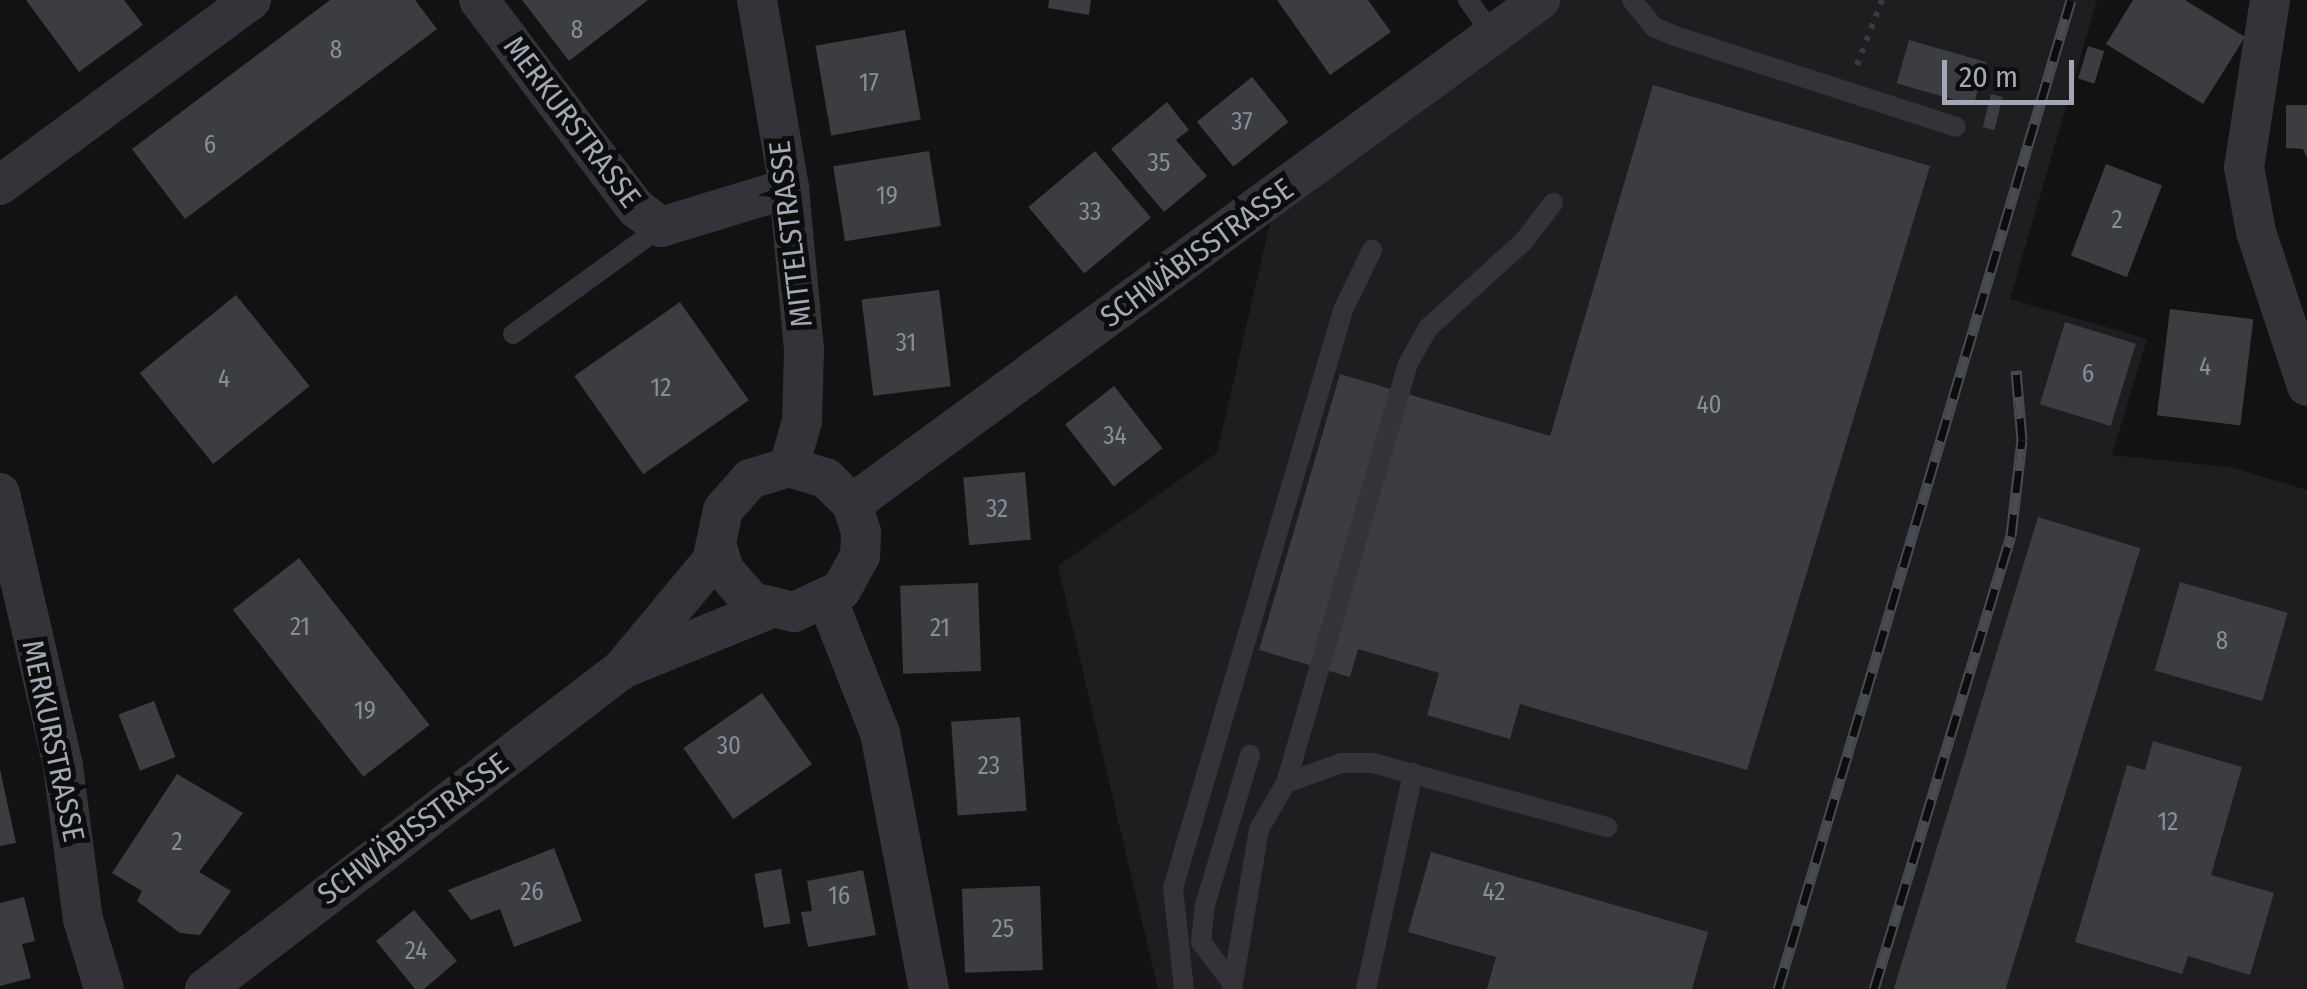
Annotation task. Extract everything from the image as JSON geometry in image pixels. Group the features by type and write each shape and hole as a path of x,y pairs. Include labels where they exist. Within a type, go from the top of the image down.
{"street":[{"path":"0,185 250,0"},
{"name":"MERKURSTRASSE","path":"479,0 636,208 661,227 788,188"},
{"name":"MITTELSTRASSE","path":"756,0 788,188 804,350 802,420 789,467"},
{"name":"SCHWÄBISSTRASSE","path":"852,504 1540,0"},
{"path":"2270,0 2244,167 2256,232 2307,386"},
{"path":"789,467 826,478 852,504 860,556 850,578 828,601 794,612 769,609 735,588 718,550 717,530 734,492 769,470 789,467"},
{"name":"MERKURSTRASSE","path":"0,493 16,544 17,661 63,766 83,919 104,989"},
{"name":"SCHWÄBISSTRASSE","path":"205,989 622,669 718,550"},
{"path":"828,601 880,733 928,989"},
{"name":"SCHWÄBISSTRASSE","path":"622,669 769,609"}],"lane":[{"path":"1468,0 1493,35"},
{"path":"1632,0 1664,32 1956,127"},
{"path":"1233,986 1259,830 1286,783 1408,364 1428,328 1524,241 1553,203"},
{"path":"513,334 661,227"},
{"path":"1184,989 1173,888 1343,310 1372,250"},
{"path":"1233,986 1201,942 1205,905 1250,754"},
{"path":"1286,783 1341,762 1414,773 1607,827"},
{"path":"1366,989 1414,773"}],"path":[{"path":"1848,90 1882,0"}],"shaded area":[{"path":"1540,0 2097,0 2010,299 2147,339 2112,455 2230,467 2307,490 2307,989 1158,989 1058,566 1217,453 1276,197"}],"building":[{"path":"26,0 124,0 143,25 79,72"},
{"path":"330,0 415,0 437,29 185,219 132,149"},
{"path":"522,0 648,0 569,61"},
{"path":"1049,0 1091,0 1089,15 1048,8"},
{"path":"1277,0 1368,0 1391,32 1330,75"},
{"path":"2133,0 2185,0 2245,37 2203,104 2106,44"},
{"path":"905,30 921,120 831,135 815,46"},
{"path":"1909,40 1986,62 1973,105 1897,83"},
{"path":"2088,46 2104,51 2094,83 2078,79"},
{"path":"1252,77 1289,122 1233,167 1197,122"},
{"path":"1653,85 1930,166 1747,770 1520,704 1510,739 1427,715 1439,673 1358,649 1350,677 1259,650 1340,374 1550,436"},
{"path":"1991,94 2003,97 1994,130 1983,127"},
{"path":"1167,102 1189,130 1176,140 1207,176 1164,212 1111,149"},
{"path":"2286,105 2307,105 2307,158 2303,149 2286,148"},
{"path":"929,151 941,226 845,241 833,166"},
{"path":"1095,151 1151,218 1084,274 1028,207"},
{"path":"2106,164 2162,186 2127,277 2071,255"},
{"path":"939,290 951,386 873,396 862,300"},
{"path":"236,295 310,386 213,464 140,373"},
{"path":"680,302 749,400 643,474 574,376"},
{"path":"2170,309 2253,319 2240,425 2157,415"},
{"path":"2065,322 2136,344 2111,426 2040,404"},
{"path":"1114,386 1163,448 1114,486 1065,424"},
{"path":"1025,472 1031,540 969,545 963,477"},
{"path":"2038,517 2140,548 2006,989 1894,988"},
{"path":"299,558 430,725 363,777 233,610"},
{"path":"2180,582 2288,613 2262,701 2155,670"},
{"path":"978,583 981,671 903,674 900,586"},
{"path":"762,693 812,764 733,819 683,748"},
{"path":"154,701 176,757 140,771 119,715"},
{"path":"1020,717 1027,811 958,816 951,722"},
{"path":"2153,741 2242,767 2211,875 2274,893 2250,975 2188,956 2182,974 2075,942 2127,765 2145,770"},
{"path":"0,769 16,843 0,846"},
{"path":"177,774 243,813 199,872 231,891 200,935 180,933 137,901 142,891 112,873"},
{"path":"554,848 582,921 514,947 500,909 471,920 448,890"},
{"path":"1431,852 1708,932 1692,989 1487,989 1496,957 1408,932"},
{"path":"781,869 791,923 764,928 754,874"},
{"path":"863,870 876,935 808,947 801,912 812,911 807,881"},
{"path":"1040,886 1043,970 965,973 962,889"},
{"path":"24,897 35,941 22,944 31,978 0,986 0,903"},
{"path":"414,910 457,961 424,989 415,989 376,941"}],"railway":[{"path":"1778,989 2071,0"},
{"path":"1874,989 2011,536 2022,440 2016,370"}]}
